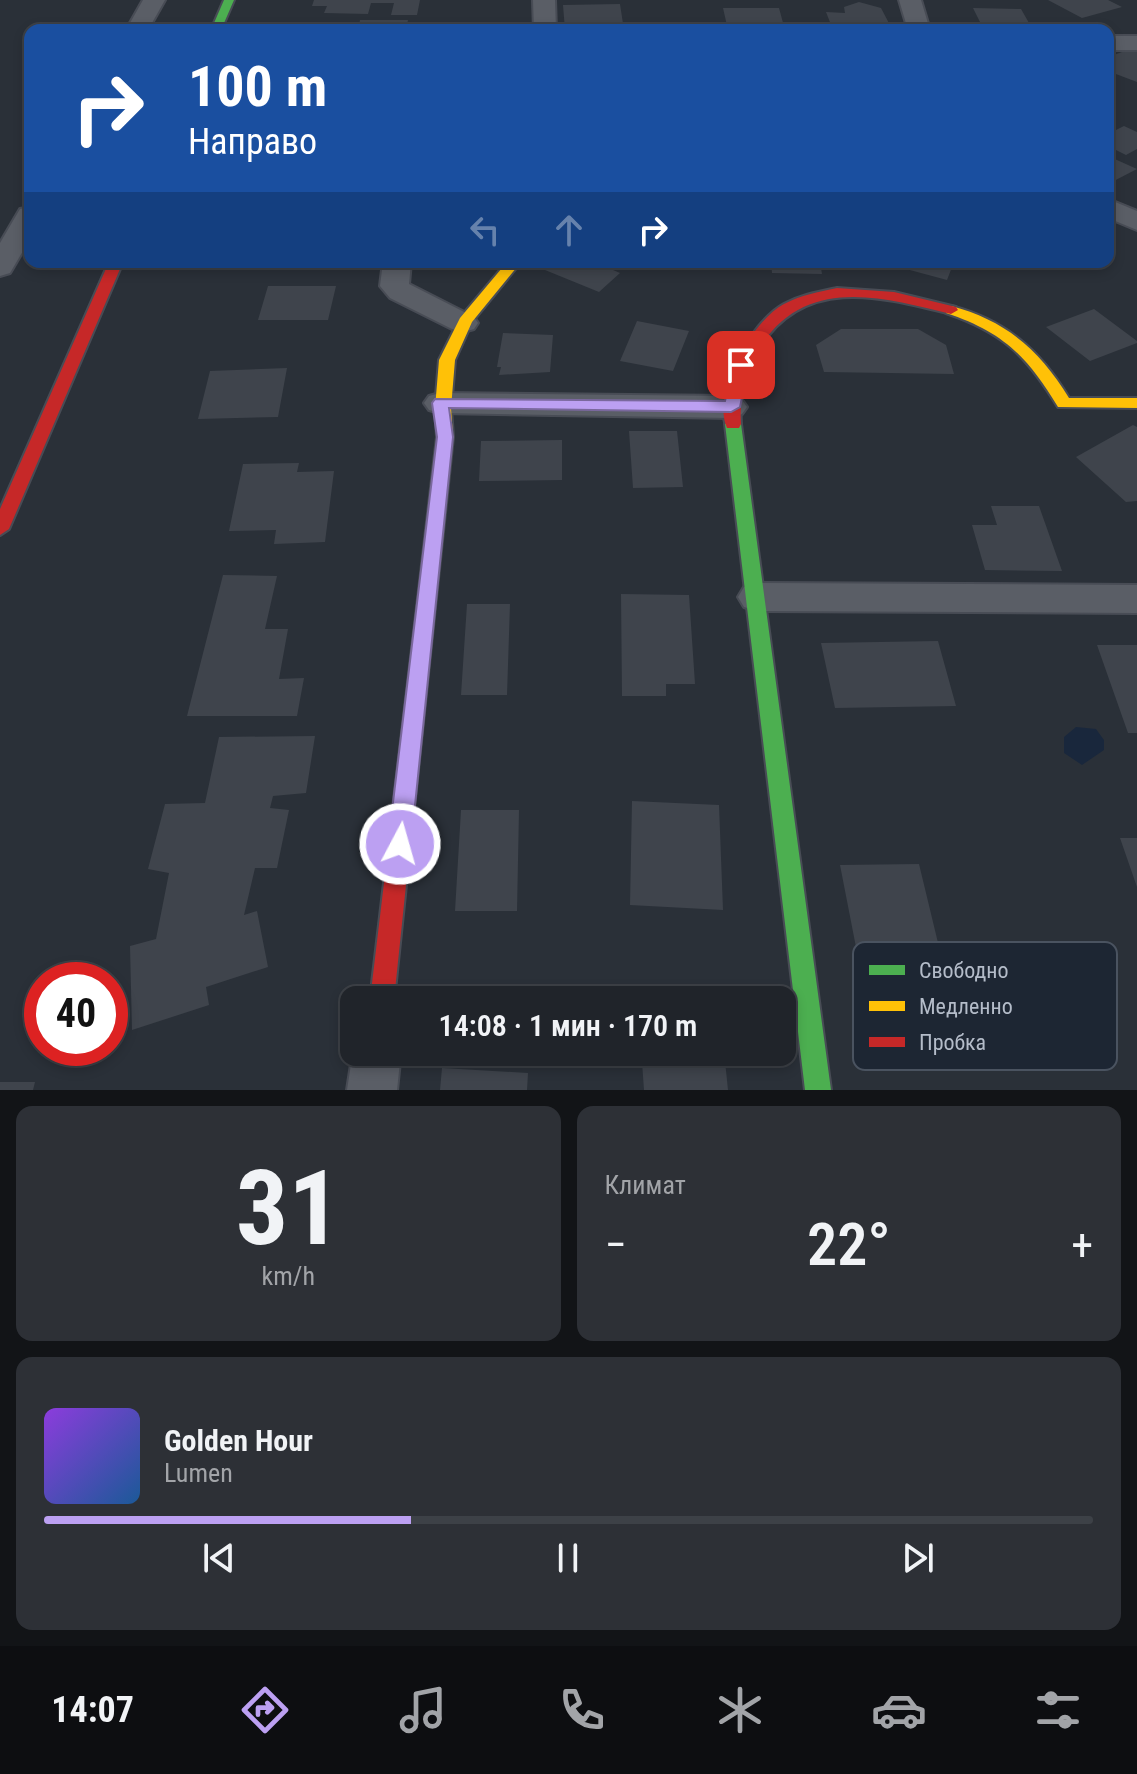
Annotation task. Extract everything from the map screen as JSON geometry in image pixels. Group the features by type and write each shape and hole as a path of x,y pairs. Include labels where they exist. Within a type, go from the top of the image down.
{"street":[{"path":"140,24 154,0"},
{"path":"219,24 229,0"},
{"path":"544,0 545,24"},
{"path":"910,0 917,24"},
{"path":"1114,43 1137,43"},
{"path":"0,267 24,225"},
{"path":"0,529 8,492 113,268"},
{"path":"396,268 394,286 463,323"},
{"path":"384,986 445,437 440,403 443,364 463,323 508,268"},
{"path":"818,1090 731,407 741,365 776,312 799,299 859,293 938,304 982,318 1015,338 1043,366 1064,403 1137,403"},
{"path":"440,403 731,407"},
{"path":"757,597 1137,599"},
{"path":"372,1090 375,1066"}],"water":[{"path":"1076,727 1096,729 1104,740 1104,750 1082,765 1064,753 1064,737"}],"building":[{"path":"314,0 420,0 417,15 391,15 394,3 371,3 368,14 324,13 327,6 312,6"},
{"path":"1048,0 1108,0 1122,7 1082,18"},
{"path":"859,2 881,8 889,24 831,24 826,12 845,13 844,7"},
{"path":"620,4 623,24 565,24 563,5"},
{"path":"723,8 779,8 783,24 727,24"},
{"path":"973,8 1021,9 1030,24 981,24"},
{"path":"360,20 408,20 407,24 359,24"},
{"path":"1125,51 1137,52 1137,82 1114,73 1114,55"},
{"path":"1124,126 1137,132 1137,149 1126,155 1114,149 1114,131"},
{"path":"1114,159 1137,169 1114,181"},
{"path":"608,268 620,273 599,292 545,270"},
{"path":"772,268 821,268 822,274 772,273"},
{"path":"902,268 952,268 947,280"},
{"path":"268,286 336,286 328,320 258,320"},
{"path":"1094,309 1137,343 1090,361 1046,327"},
{"path":"637,321 689,331 673,371 620,361"},
{"path":"841,329 918,329 946,345 954,374 824,372 816,345"},
{"path":"503,333 553,335 550,372 499,375 501,367 497,367"},
{"path":"287,368 278,417 198,419 210,371"},
{"path":"1133,425 1137,427 1137,501 1126,502 1076,457"},
{"path":"629,431 677,431 683,487 633,488"},
{"path":"562,440 562,480 479,481 481,441"},
{"path":"299,463 297,472 334,471 325,542 274,544 276,530 229,531 243,464"},
{"path":"991,506 1039,506 1062,571 985,570 972,525 997,525"},
{"path":"223,575 277,576 265,629 288,629 279,679 304,678 297,716 187,716"},
{"path":"621,594 689,595 695,684 666,684 666,696 622,696"},
{"path":"467,604 510,604 507,695 461,695"},
{"path":"938,641 956,706 835,708 821,643"},
{"path":"1097,645 1137,645 1137,733 1128,733"},
{"path":"315,736 306,793 273,796 270,808 289,810 277,868 255,868 244,915 257,911 268,967 206,987 209,1005 132,1030 130,946 156,939 169,873 148,869 165,804 205,803 219,737"},
{"path":"632,801 719,805 723,910 630,905"},
{"path":"461,810 519,810 517,911 455,911"},
{"path":"1120,838 1137,838 1137,887"},
{"path":"919,864 938,942 855,942 840,865"},
{"path":"642,1066 726,1066 728,1090 644,1090"},
{"path":"442,1068 528,1073 527,1090 440,1090"},
{"path":"0,1082 35,1082 33,1090 0,1090"}],"traffic: fast":[{"path":"219,24 229,0"},
{"path":"733,424 818,1090"}],"traffic: slow":[{"path":"426,607 445,437 443,408 447,360 465,321 509,268"},
{"path":"951,310 989,324 1018,343 1042,369 1064,403 1137,403"}],"traffic: jam":[{"path":"0,529 113,268"},
{"path":"733,424 733,405 741,369 766,326 786,308 811,298 837,293 865,293 894,296 951,310"},
{"path":"384,986 426,607"}],"route":[{"path":"400,844 445,437 440,403 731,407 741,365"}]}
